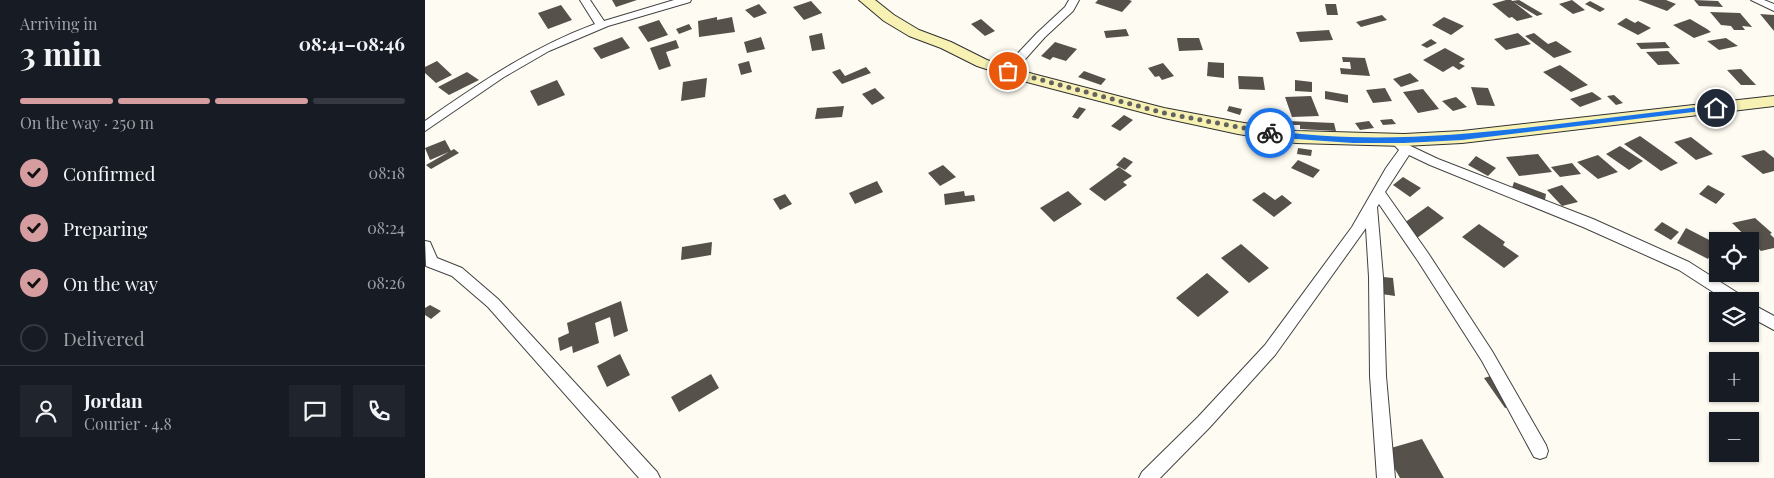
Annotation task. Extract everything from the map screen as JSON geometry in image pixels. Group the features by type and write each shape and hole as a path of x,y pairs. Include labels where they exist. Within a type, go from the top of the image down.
{"street":[{"path":"585,0 602,26"},
{"path":"425,127 525,59 558,43 602,26 645,11 686,0"},
{"path":"866,0 889,18 914,33 946,45 982,63 1164,113 1238,128 1296,137 1393,140 1462,137 1774,101"},
{"path":"1008,71 1041,35 1069,9 1074,0"},
{"path":"1756,0 1774,8"},
{"path":"1393,140 1406,150 1588,223 1684,266 1725,292"},
{"path":"1148,478 1270,350 1357,231 1391,171 1406,150"},
{"path":"1379,194 1423,257 1487,356 1540,451"},
{"path":"1371,208 1377,277 1379,376 1386,478"},
{"path":"425,246 431,262 457,272 493,302 651,478"},
{"path":"1759,314 1774,324"}],"building":[{"path":"612,0 637,0 616,7"},
{"path":"1098,0 1132,1 1122,12 1095,3"},
{"path":"1511,0 1533,17 1517,21 1512,17 1509,18 1492,4"},
{"path":"1519,0 1543,14 1537,16 1512,1"},
{"path":"1572,0 1585,10 1573,14 1559,4"},
{"path":"1638,0 1666,0 1676,4 1667,11"},
{"path":"1694,0 1718,1 1723,7 1699,6"},
{"path":"811,1 822,13 804,20 793,7"},
{"path":"1590,1 1605,9 1600,12 1585,4"},
{"path":"759,4 767,13 754,18 745,10"},
{"path":"1325,4 1336,4 1338,15 1327,15"},
{"path":"561,5 572,20 548,29 538,13"},
{"path":"1710,12 1740,13 1752,27 1742,26 1745,30 1734,30 1731,26 1721,25"},
{"path":"1760,14 1774,15 1774,31"},
{"path":"1382,15 1387,20 1361,27 1356,22"},
{"path":"717,17 717,20 732,17 735,32 699,37 698,21"},
{"path":"1444,17 1464,26 1451,35 1432,25"},
{"path":"1626,18 1635,23 1638,21 1651,28 1638,35 1617,24"},
{"path":"981,19 995,31 985,36 971,24"},
{"path":"1690,19 1711,32 1694,38 1673,25"},
{"path":"659,20 668,35 648,42 638,27"},
{"path":"689,24 692,29 679,34 676,29"},
{"path":"1126,29 1129,36 1106,38 1104,31"},
{"path":"1329,30 1333,40 1300,42 1296,32"},
{"path":"822,33 825,49 812,51 809,36"},
{"path":"1518,33 1531,44 1506,50 1494,39"},
{"path":"1534,33 1548,44 1556,41 1572,52 1554,58 1525,36"},
{"path":"622,37 630,48 601,59 593,48"},
{"path":"761,37 765,49 747,53 744,42"},
{"path":"1177,38 1199,38 1203,50 1179,51"},
{"path":"1726,38 1738,46 1719,50 1707,41"},
{"path":"1431,39 1437,43 1427,48 1421,45"},
{"path":"676,40 679,48 666,52 671,66 659,70 650,48"},
{"path":"1055,42 1077,49 1066,61 1053,57 1050,60 1041,56"},
{"path":"1665,42 1670,48 1641,49 1636,43"},
{"path":"1445,48 1465,59 1459,63 1465,66 1459,70 1453,66 1443,72 1423,60"},
{"path":"1668,51 1680,64 1658,65 1646,52"},
{"path":"1342,57 1365,58 1370,76 1341,74 1340,68 1351,69 1350,62 1343,62"},
{"path":"437,61 452,75 436,83 425,73 425,67"},
{"path":"749,61 752,72 741,75 738,64"},
{"path":"1208,62 1224,63 1224,78 1207,76"},
{"path":"1163,63 1174,76 1162,80 1159,76 1155,77 1148,68"},
{"path":"1560,65 1588,85 1571,92 1543,72"},
{"path":"866,67 871,73 842,84 832,72 840,69 845,76"},
{"path":"1741,69 1756,85 1741,85 1727,70"},
{"path":"1084,71 1106,79 1101,85 1078,77"},
{"path":"467,72 479,80 449,95 438,87"},
{"path":"1410,73 1419,81 1401,87 1393,79"},
{"path":"1238,76 1263,77 1265,90 1239,89"},
{"path":"707,78 705,97 681,101 683,82"},
{"path":"557,80 565,95 538,106 530,91"},
{"path":"1295,80 1312,82 1312,92 1295,91"},
{"path":"1471,87 1488,88 1495,106 1477,105"},
{"path":"875,88 885,98 872,105 862,94"},
{"path":"1385,88 1392,101 1373,103 1366,90"},
{"path":"1423,89 1439,109 1418,113 1403,92"},
{"path":"1325,91 1348,95 1348,103 1325,99"},
{"path":"1592,92 1602,99 1580,107 1570,99"},
{"path":"1614,95 1623,103 1616,105 1607,96"},
{"path":"1311,96 1319,116 1292,117 1285,97"},
{"path":"1456,97 1467,107 1453,111 1442,101"},
{"path":"844,106 842,117 815,119 817,108"},
{"path":"1229,106 1242,109 1240,115 1227,111"},
{"path":"1079,107 1086,109 1078,119 1072,117"},
{"path":"1124,115 1133,120 1120,131 1111,126"},
{"path":"1392,119 1396,124 1383,125 1380,120"},
{"path":"1288,121 1334,123 1336,131 1300,129 1300,125 1288,125"},
{"path":"1369,121 1374,128 1360,130 1355,123"},
{"path":"1640,136 1678,163 1661,171 1624,144"},
{"path":"1691,137 1713,154 1696,160 1674,142"},
{"path":"445,140 451,151 430,160 425,148"},
{"path":"1620,146 1643,161 1629,170 1606,154"},
{"path":"1298,148 1312,150 1311,156 1297,154"},
{"path":"454,149 459,153 431,169 426,165"},
{"path":"1764,150 1774,158 1774,171 1763,174 1741,156"},
{"path":"1538,154 1552,172 1519,176 1506,157"},
{"path":"1598,155 1618,172 1598,179 1577,162"},
{"path":"1476,156 1496,168 1488,176 1468,165"},
{"path":"1124,157 1133,162 1125,170 1116,165"},
{"path":"1298,160 1320,170 1313,178 1291,168"},
{"path":"1572,163 1581,174 1560,177 1551,167"},
{"path":"943,165 956,177 940,186 928,173"},
{"path":"1119,167 1132,176 1123,182 1127,185 1105,201 1089,189"},
{"path":"1403,177 1421,188 1410,197 1393,185"},
{"path":"877,181 883,192 855,204 849,193"},
{"path":"1514,182 1546,194 1545,200 1512,188"},
{"path":"1562,185 1578,202 1562,206 1547,190"},
{"path":"1708,185 1725,194 1716,204 1699,194"},
{"path":"964,191 965,196 974,195 975,201 945,205 944,194"},
{"path":"1068,191 1082,204 1054,222 1040,208"},
{"path":"1264,192 1275,200 1282,195 1292,203 1274,217 1252,200"},
{"path":"785,194 792,204 780,210 773,199"},
{"path":"1428,206 1444,218 1413,241 1397,228"},
{"path":"1755,218 1772,233 1770,234 1774,238 1774,248 1761,251 1759,249 1759,232 1741,232 1732,223"},
{"path":"1662,222 1679,232 1671,240 1654,230"},
{"path":"1479,224 1505,242 1503,245 1519,256 1504,268 1462,237"},
{"path":"1686,228 1709,240 1709,257 1708,259 1677,243"},
{"path":"712,242 711,255 681,260 682,247"},
{"path":"1241,244 1269,268 1249,283 1221,258"},
{"path":"1207,273 1229,292 1198,317 1176,298"},
{"path":"1374,276 1393,278 1395,296 1375,293"},
{"path":"621,301 628,331 614,337 610,317 595,323 599,343 573,353 572,346 560,351 558,338 569,333 567,323"},
{"path":"430,305 441,311 431,319 425,315 425,308"},
{"path":"620,354 630,375 607,387 597,366"},
{"path":"711,374 719,388 679,412 671,397"},
{"path":"1494,375 1515,404 1505,408 1484,378"},
{"path":"1422,439 1444,478 1400,478 1384,450"}],"way so far":[{"path":"1008,71 1079,92 1164,113 1270,133"}],"route":[{"path":"1270,133 1296,137 1353,140 1462,137 1716,108"}]}
